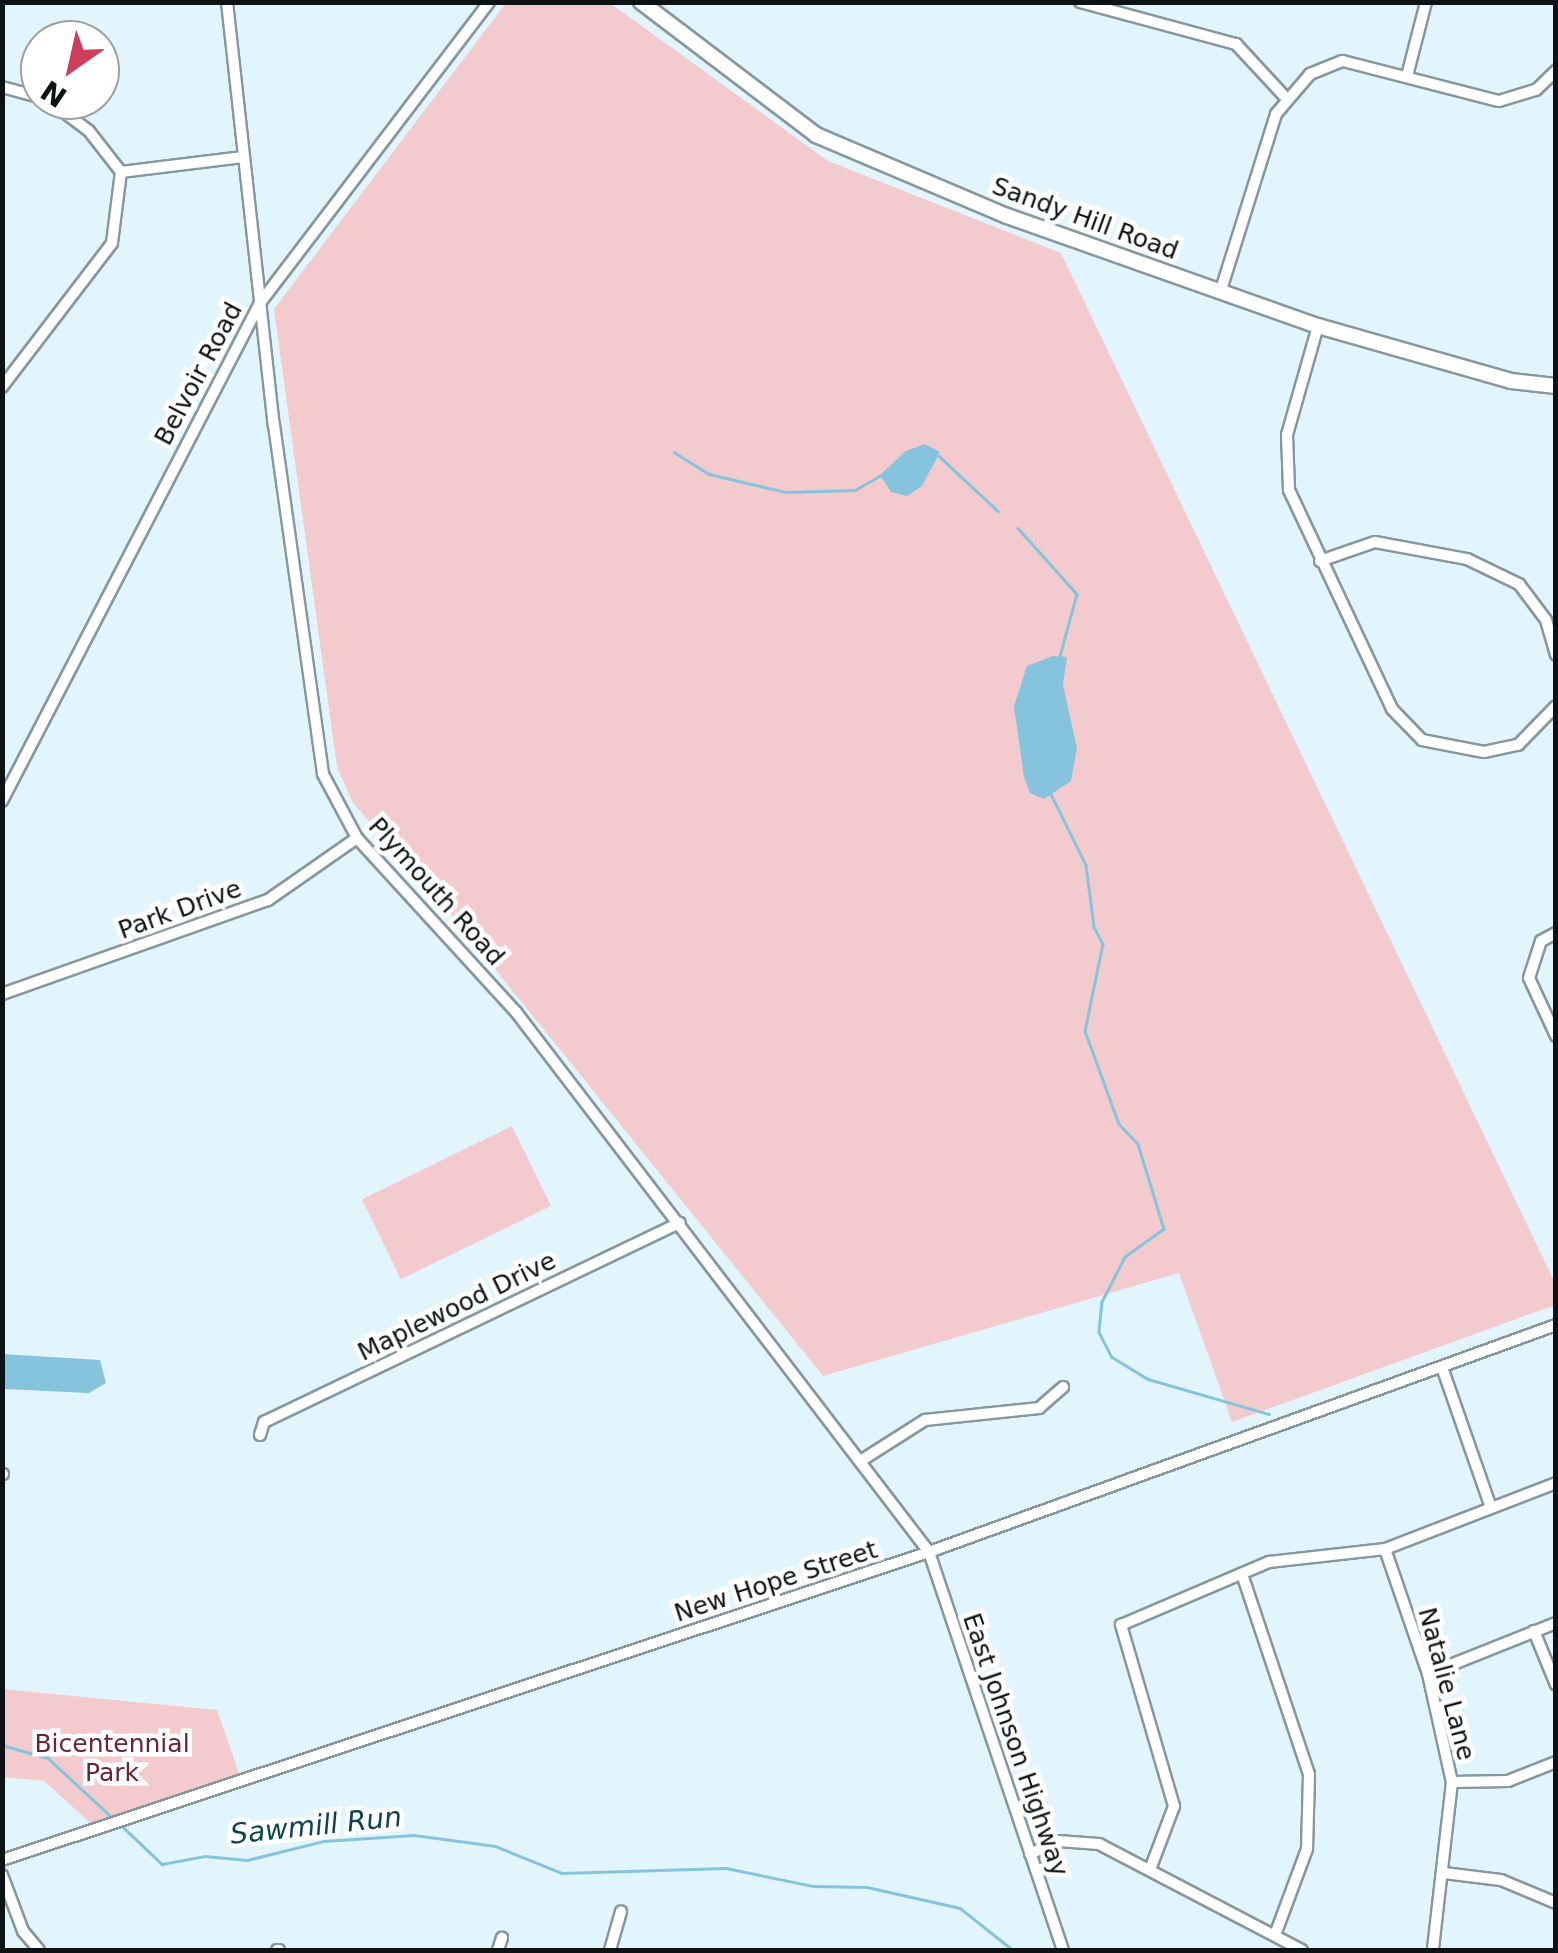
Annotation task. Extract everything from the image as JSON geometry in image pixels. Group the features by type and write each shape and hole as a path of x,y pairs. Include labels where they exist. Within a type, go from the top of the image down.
{"main road":[{"name":"Sandy Hill Road","path":"640,2 816,135 1007,216 1318,326 1510,381 1556,386"}],"street":[{"name":"Plymouth Road","path":"227,2 260,303 317,753 357,838 516,1012 929,1552"},
{"name":"Belvoir Road","path":"2,801 260,303 489,2"},
{"path":"1080,2 1236,44 1285,96"},
{"path":"1138,2 1140,19"},
{"path":"1407,76 1426,2"},
{"path":"1220,292 1285,96 1310,74 1343,62 1499,100 1536,90 1556,71"},
{"path":"2,388 112,243 121,172 89,130 75,120"},
{"path":"121,172 243,156"},
{"path":"1318,326 1286,456 1294,508 1377,684 1422,740 1441,748 1506,749 1528,739 1556,706"},
{"path":"1320,560 1375,542 1467,558 1519,584 1546,620 1556,655"},
{"name":"Park Drive","path":"2,994 268,900 357,838"},
{"path":"1556,933 1542,940 1529,978 1556,1036"},
{"name":"Maplewood Drive","path":"260,1435 264,1422 680,1222"},
{"name":"New Hope Street","path":"2,1860 929,1552 1556,1325"},
{"path":"1442,1367 1490,1505"},
{"path":"862,1460 926,1420 1039,1408 1063,1386"},
{"path":"1151,1867 1174,1806 1121,1625 1292,1556 1385,1549 1490,1505 1556,1483"},
{"name":"Natalie Lane","path":"1385,1549 1428,1674 1452,1782 1433,1950"},
{"name":"East Johnson Highway","path":"929,1552 1061,1946"},
{"path":"1242,1574 1309,1774 1307,1849 1275,1935"},
{"path":"1428,1674 1556,1622"},
{"path":"1534,1631 1556,1685"},
{"path":"1452,1782 1508,1782 1556,1762"},
{"path":"1030,1854 1079,1840 1151,1867 1302,1950"},
{"path":"1444,1873 1501,1880 1556,1903"},
{"path":"2,1875 24,1931 39,1950"},
{"path":"610,1950 621,1912"},
{"path":"498,1950 502,1938"}],"green space":[{"path":"506,3 610,3 828,161 1061,253 1555,1283 1555,1305 1232,1422 1179,1273 823,1376 441,902 353,803 337,767 274,309"},
{"path":"512,1126 551,1206 401,1279 362,1199"},
{"name":"Bicentennial Park","path":"2,1689 217,1710 242,1782 97,1829 44,1781 3,1777"}],"water":[{"path":"925,444 940,452 922,486 907,496 891,492 880,475 906,451"},
{"path":"1053,656 1067,657 1063,685 1077,748 1071,781 1044,799 1030,793 1024,777 1014,706 1027,666"},
{"path":"3,1354 100,1360 106,1383 89,1393 3,1389"}],"waterway":[{"path":"674,452 709,474 786,492 855,490 879,476"},
{"path":"939,456 998,511"},
{"path":"1018,528 1077,594 1060,656"},
{"path":"1051,794 1086,865 1094,927 1103,944 1085,1031 1119,1124 1138,1144 1164,1229 1125,1257 1102,1302 1099,1332 1112,1357 1148,1379 1269,1414"},
{"name":"Sawmill Run","path":"2,1745 48,1758 115,1820"},
{"name":"Sawmill Run","path":"121,1825 162,1864 205,1856 247,1860 324,1841 414,1835 495,1846 562,1873 726,1868 813,1886 867,1887 960,1908 1013,1950"}]}
